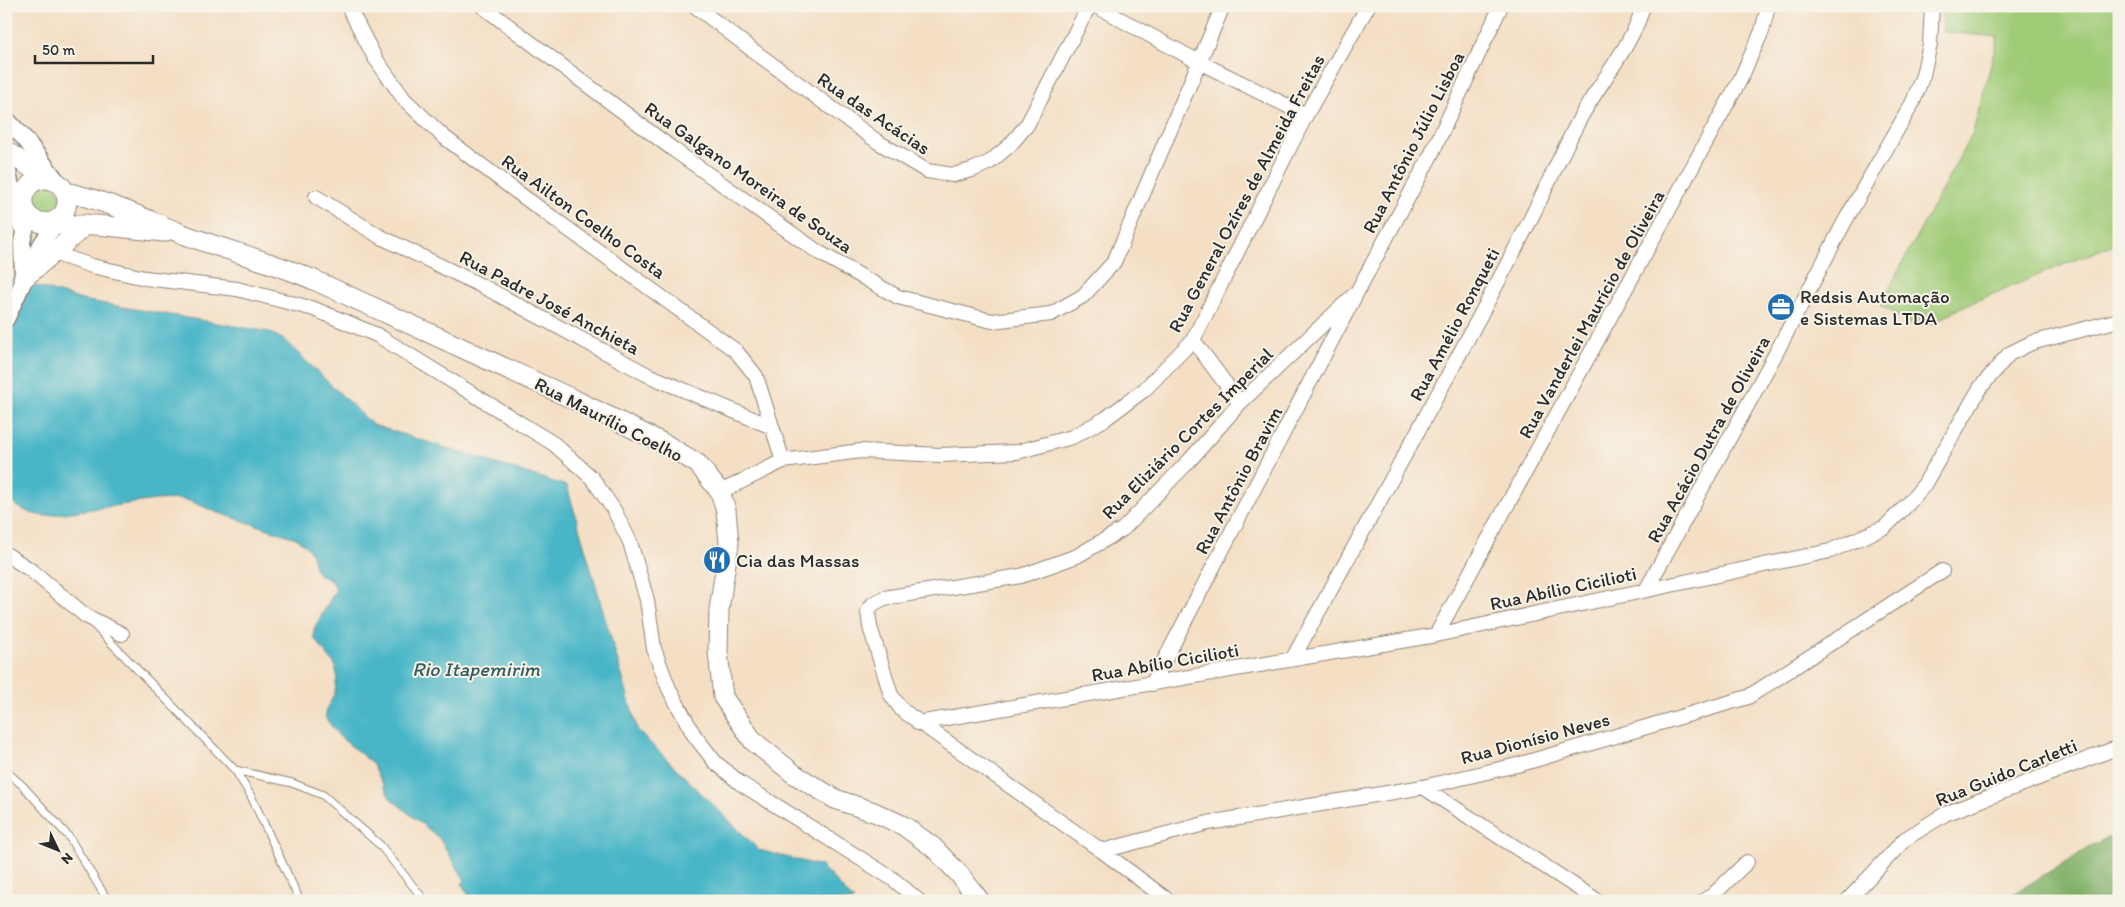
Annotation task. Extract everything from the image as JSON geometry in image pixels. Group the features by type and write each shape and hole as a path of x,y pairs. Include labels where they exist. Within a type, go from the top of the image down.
{"main road":[{"path":"6,151 54,184 180,232"},
{"path":"33,182 54,184 67,201 64,210 39,219 23,198 26,190 33,182"},
{"path":"8,193 39,219 180,232"},
{"path":"22,282 87,224"},
{"name":"Rua Maurílio Coelho","path":"180,232 307,276 576,400 668,445 698,464 720,492 726,510 730,543 719,610 718,658 723,697 753,741 787,768 835,799 874,812 904,826 933,847 959,874 980,901"}],"street":[{"name":"Rua Ailton Coelho Costa","path":"348,6 375,58 404,99 444,137 524,198 699,322 736,351 756,376 783,461"},
{"name":"Rua Galgano Moreira de Souza","path":"482,6 674,150 818,252 898,297 992,321 1051,314 1083,296 1114,262 1224,6"},
{"name":"Rua das Acácias","path":"695,6 878,142 927,171 953,175 972,170 990,162 1010,145 1027,125 1089,6"},
{"path":"1096,6 1199,62 1306,115"},
{"name":"Rua General Ozíres de Almeida Freitas","path":"720,492 783,461 860,452 940,455 1017,452 1072,437 1105,419 1144,390 1193,340 1306,115 1368,6"},
{"name":"Rua Amélio Ronqueti","path":"1293,658 1526,229 1578,122 1641,17 1643,6"},
{"name":"Rua Vanderlei Maurício de Oliveira","path":"1436,634 1740,80 1762,31 1768,6"},
{"name":"Rua Acácio Dutra de Oliveira","path":"1646,590 1775,356 1845,221 1913,102 1923,75 1930,44 1932,6"},
{"name":"Rua Antônio Júlio Lisboa","path":"1357,292 1430,157 1500,7"},
{"path":"6,119 25,138 54,184"},
{"path":"6,162 8,193"},
{"name":"Rua Padre José Anchieta","path":"316,197 379,236 486,288 648,375 772,428"},
{"path":"22,282 22,255 39,219"},
{"path":"6,319 39,248 39,219"},
{"path":"53,253 92,266 145,278 237,289 314,309 377,335 554,444 592,478 614,510 630,542 647,600 654,649 669,689 694,735 715,762 740,783 893,879 919,901"},
{"name":"Rua Eliziário Cortes Imperial","path":"1169,901 1102,851 902,710 891,695 868,620 868,610 873,604 884,598 1021,576 1077,556 1123,529 1240,403 1357,292"},
{"name":"Rua Antônio Bravim","path":"1152,684 1357,292"},
{"name":"Rua Abílio Cicilioti","path":"918,723 1436,634 1830,551 1885,527 1924,485 1980,388 2009,354 2031,343 2119,320"},
{"path":"1193,340 1240,403"},
{"path":"6,554 32,571 86,616 122,634"},
{"name":"Rua Dionísio Neves","path":"1102,851 1208,823 1423,787 1529,762 1748,697 1942,571"},
{"name":"Rua Guido Carletti","path":"1847,901 1905,839 1945,814 2119,747"},
{"path":"1423,787 1598,901"},
{"path":"1704,901 1713,895 1746,862"}],"lane":[{"path":"86,616 234,770 251,796 300,901"},
{"path":"234,770 292,783 323,796 380,845 425,901"},
{"path":"6,771 23,786 69,837 108,901"}],"green space":[{"path":"1941,6 2119,6 2119,242 1966,305 1933,323 1914,326 1880,305 1973,132 1998,37 1943,32"},
{"path":"45,184 57,189 62,201 57,213 45,218 33,213 28,201 33,189"},
{"path":"2119,832 2119,901 2002,901 2091,846"}],"water":[{"name":"Rio Itapemirim","path":"6,277 82,300 270,332 284,340 373,425 567,486 638,731 759,850 821,866 854,901 472,901 462,884 465,880 439,838 390,798 372,763 340,737 326,719 326,712 335,692 337,675 335,665 314,638 314,629 336,589 330,580 318,574 309,550 296,538 216,512 190,501 177,499 155,500 44,516 24,510 6,498"}],"place":[{"name":"Redsis Automação e Sistemas LTDA","path":"1781,307"},
{"name":"Cia das Massas","path":"717,560"}]}
